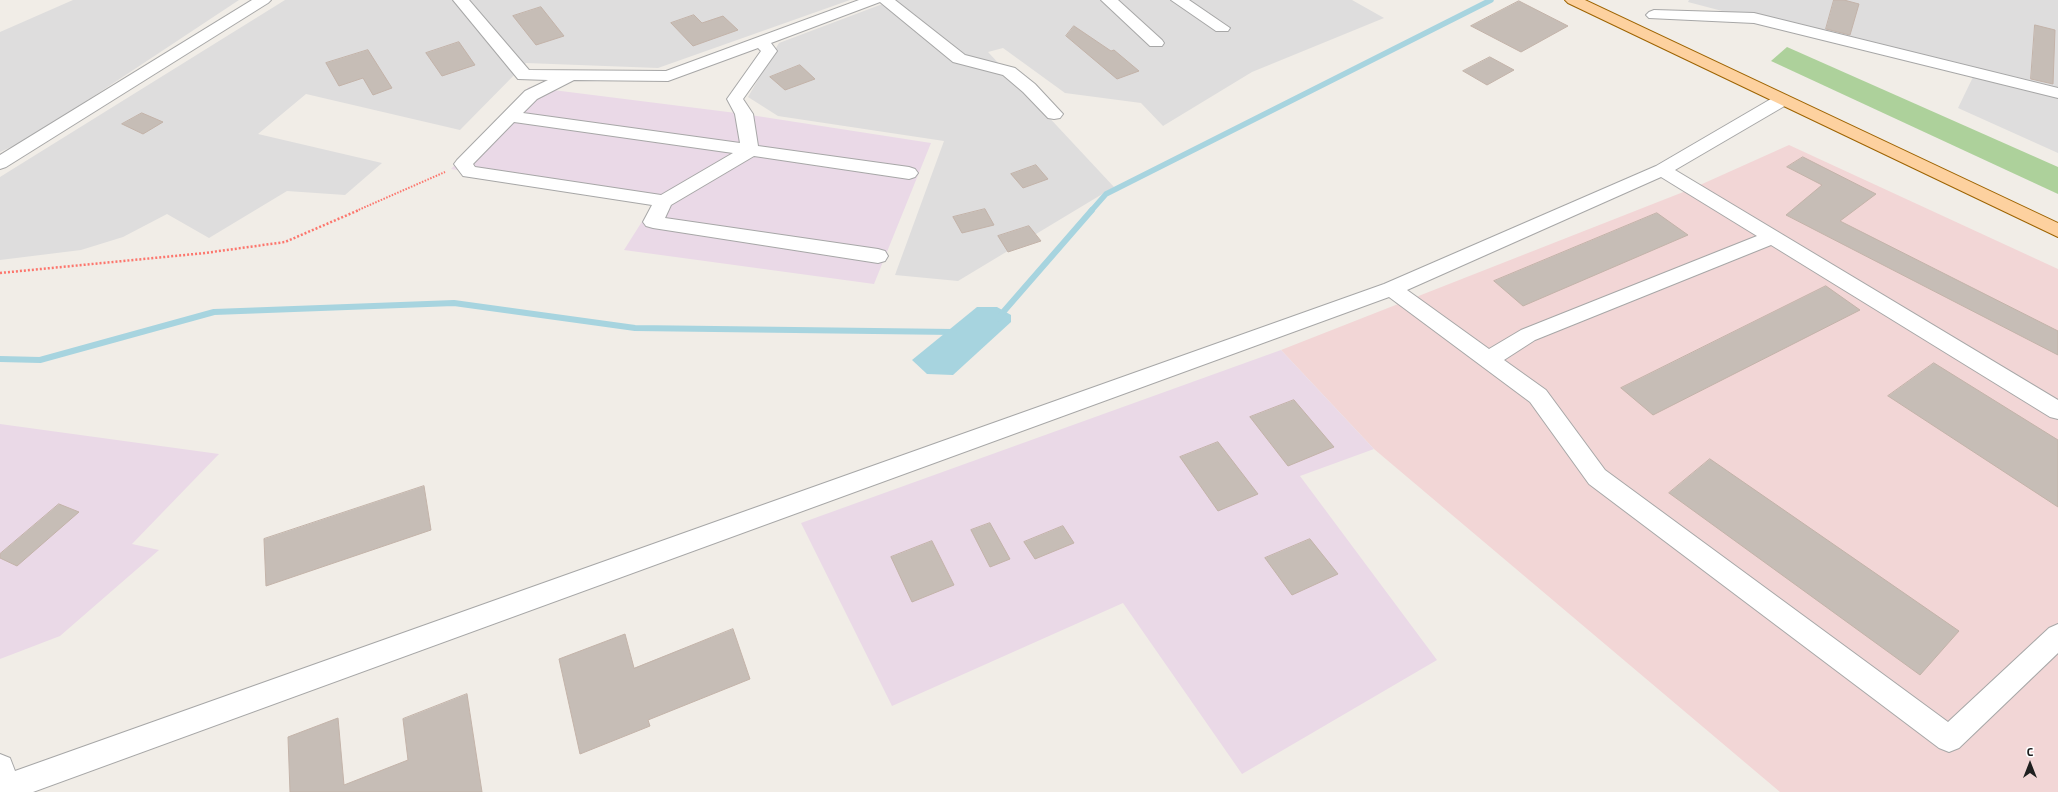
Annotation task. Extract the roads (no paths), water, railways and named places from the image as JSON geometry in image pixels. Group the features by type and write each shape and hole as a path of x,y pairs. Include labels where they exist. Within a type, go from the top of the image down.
{"main road":[{"path":"1573,0 2058,231"}],"street":[{"path":"0,163 263,0"},
{"path":"461,0 524,75 570,76 668,76 873,0"},
{"path":"886,0 959,59 1009,71 1029,88 1054,114"},
{"path":"1109,0 1156,43"},
{"path":"1179,0 1222,28"},
{"path":"1642,33 1664,0"},
{"path":"1654,15 1754,18 1906,54 2058,93"},
{"path":"750,151 744,114 735,99 769,51 761,41"},
{"path":"570,76 532,95 463,164 469,172 664,201"},
{"path":"2,782 1391,289 1662,170 1782,100"},
{"path":"510,116 909,173"},
{"path":"750,151 664,201 653,222 878,256"},
{"path":"1662,170 1771,238 2058,411"},
{"path":"1488,360 1528,335 1771,238"},
{"path":"1391,289 1538,396 1597,477 1949,740 2058,636"}],"water":[{"path":"977,307 997,307 1011,315 1011,322 953,375 927,374 912,360"}],"waterway":[{"path":"1091,211 1106,194 1491,0"},
{"path":"998,318 1092,210"},
{"path":"0,359 40,360 214,312 454,303 635,328 954,332"}]}
